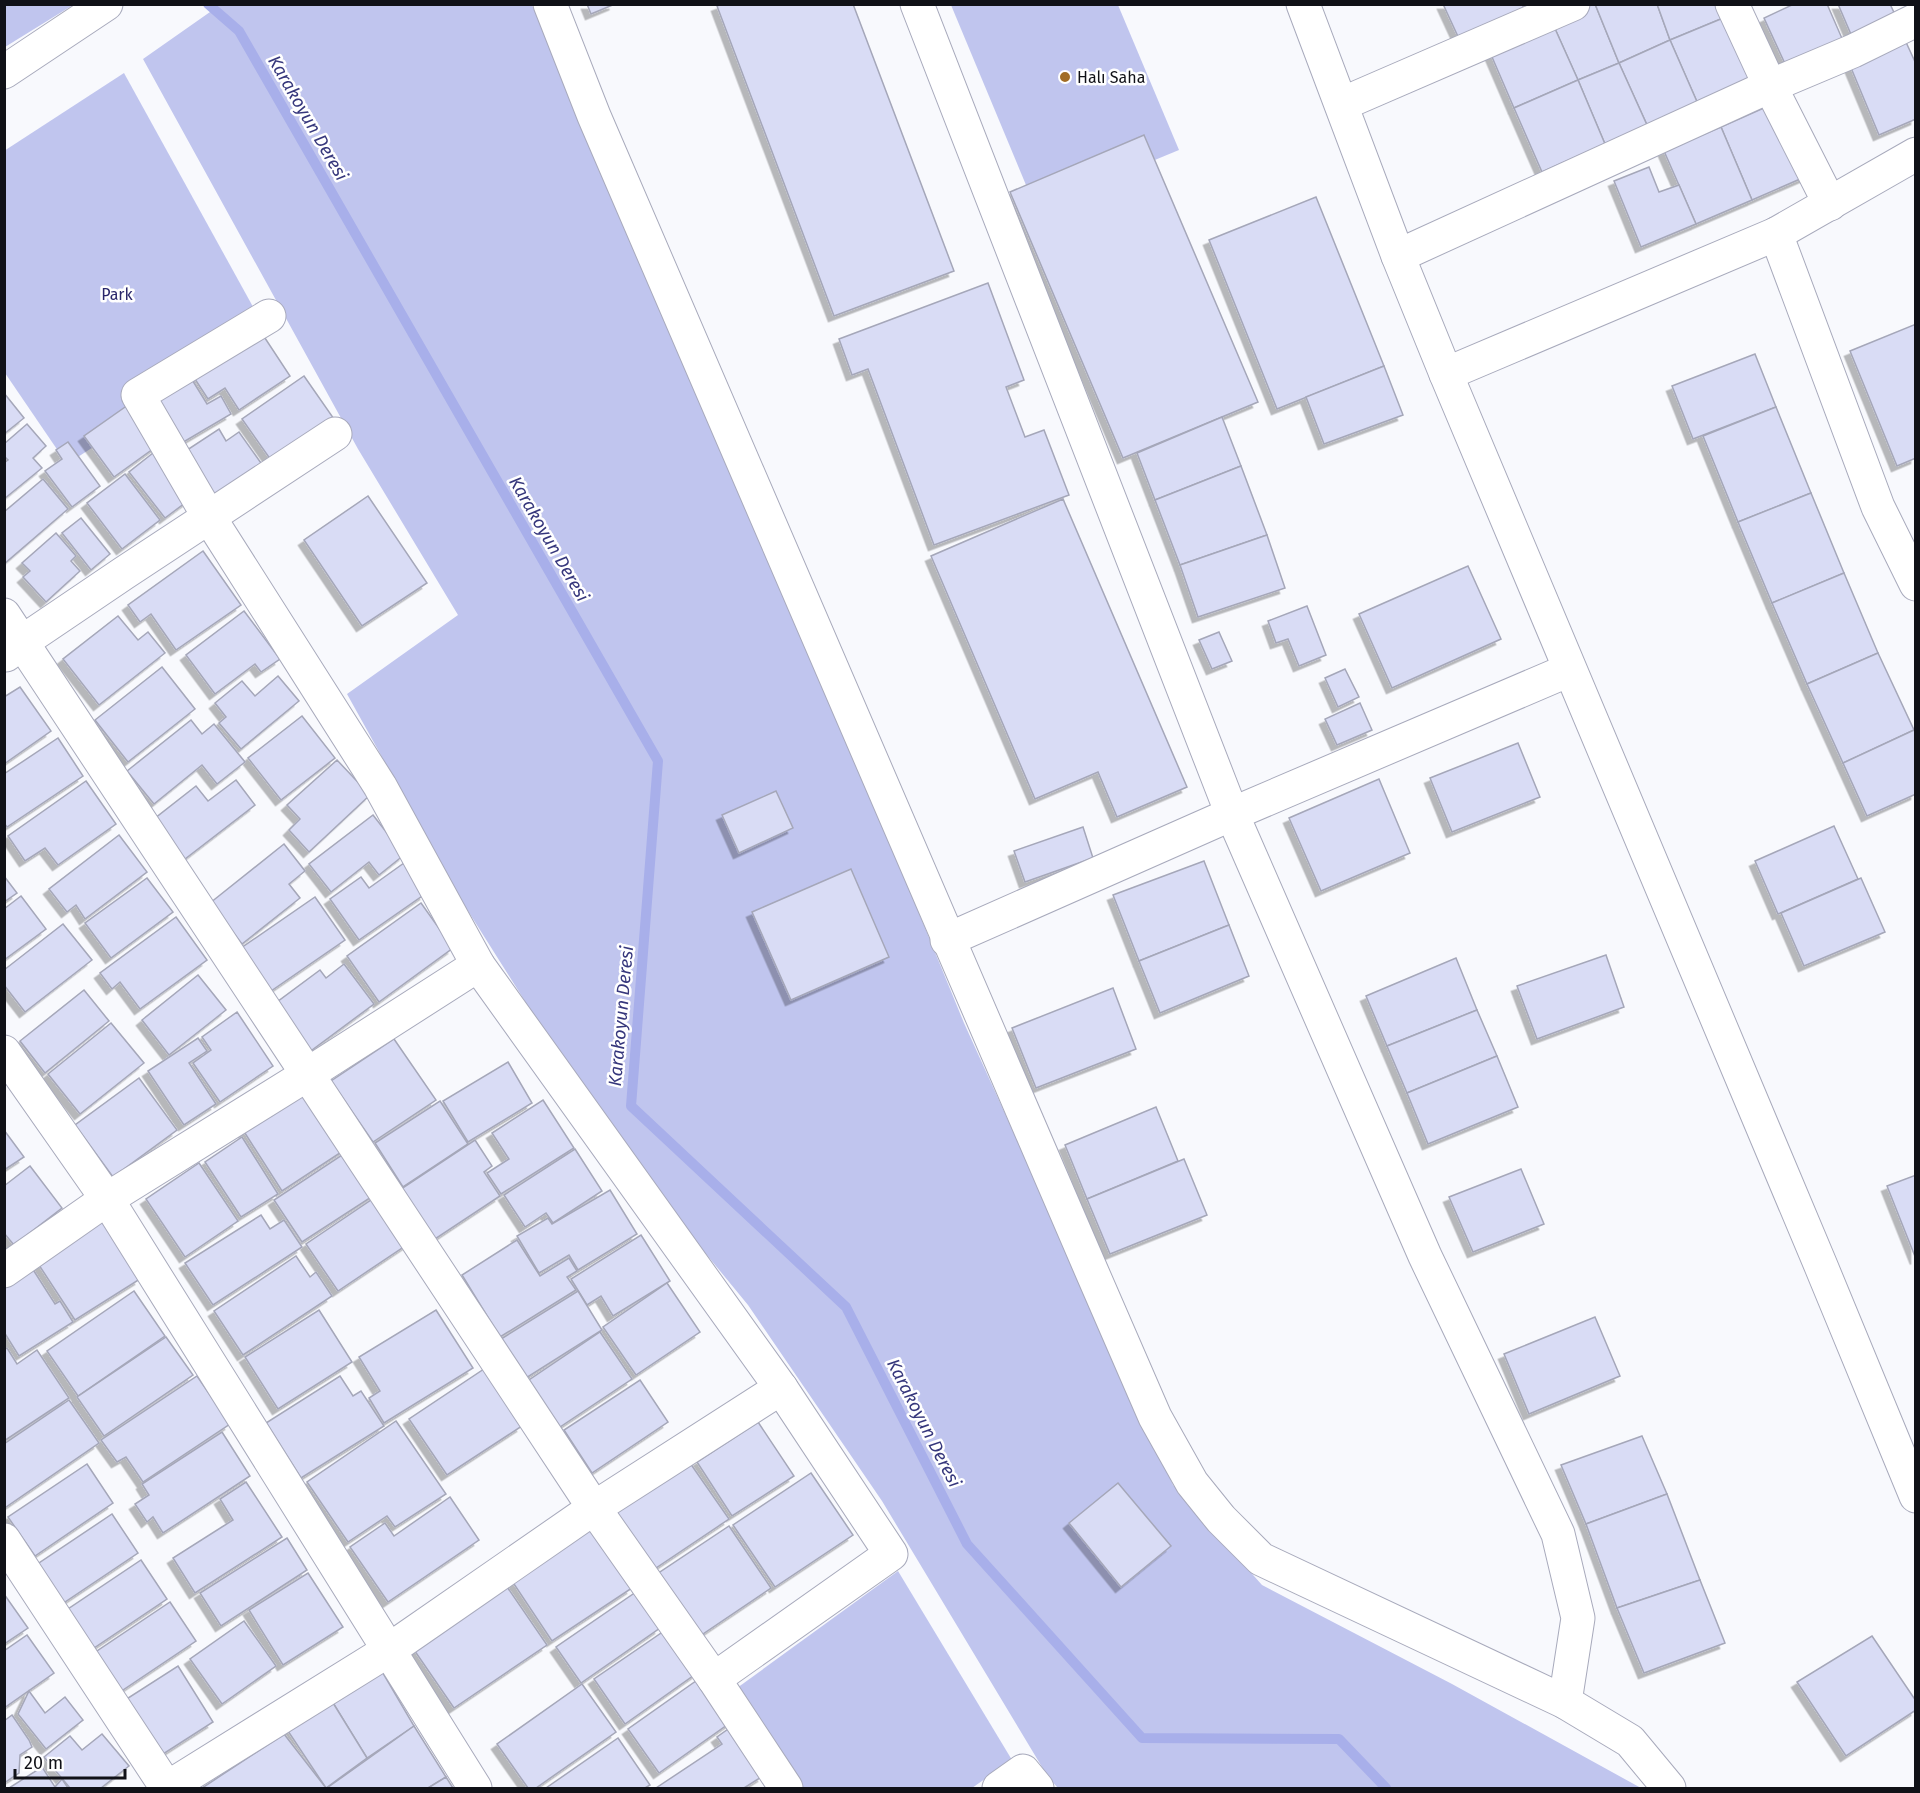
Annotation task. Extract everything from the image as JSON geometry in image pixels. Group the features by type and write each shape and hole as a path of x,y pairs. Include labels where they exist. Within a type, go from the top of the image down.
{"street":[{"path":"4,72 106,4"},
{"path":"550,4 603,138 947,940 1155,1417 1192,1483 1221,1519 1261,1559 1565,1702 1630,1741 1669,1788"},
{"path":"917,4 1232,814 1425,1256 1558,1534 1578,1618 1565,1702"},
{"path":"1303,4 1398,256 1446,374 1916,1496"},
{"path":"1342,104 1573,4"},
{"path":"1732,4 1770,86 1830,204"},
{"path":"1398,256 1770,86 1853,51 1916,20"},
{"path":"1446,374 1776,234 1916,154"},
{"path":"1776,234 1878,507 1916,584"},
{"path":"269,316 138,396 209,517 380,786 478,965 781,1388 891,1554 714,1679"},
{"path":"13,649 335,434"},
{"path":"4,615 13,649 308,1074 594,1508 714,1679 786,1788"},
{"path":"947,940 1569,669"},
{"path":"4,1271 107,1199 478,965"},
{"path":"4,1052 107,1199 475,1788"},
{"path":"4,1540 167,1788 389,1650 594,1508 781,1388"},
{"path":"1871,1389 1916,1455"},
{"path":"999,1788 1023,1771 1037,1788"}],"green space":[{"path":"5,4 73,4 73,5 5,47"},
{"path":"220,5 532,5 733,459 964,1023 1173,1485 1262,1585 1452,1684 1641,1788 1058,1788 1048,1777 882,1501 748,1305 651,1187 552,1044 463,903 347,694 458,615 358,449 143,59"},
{"name":"Halı Saha","path":"951,5 1118,5 1179,150 1036,209"},
{"name":"Park","path":"124,73 268,334 67,464 5,373 4,151"},
{"path":"898,1571 1012,1760 972,1788 800,1788 737,1688"}],"building":[{"path":"587,4 615,4 591,14"},
{"path":"722,4 853,4 954,271 834,316 717,6"},
{"path":"1443,4 1522,4 1526,13 1461,43"},
{"path":"1595,4 1619,63 1578,80 1552,22"},
{"path":"1595,4 1657,4 1670,40 1619,63"},
{"path":"1657,4 1726,4 1728,16 1670,40"},
{"path":"1794,4 1827,4 1844,43 1787,68 1764,18"},
{"path":"1838,4 1890,4 1898,21 1853,39"},
{"path":"1728,16 1755,80 1698,104 1670,40"},
{"path":"1552,22 1578,80 1514,108 1489,50"},
{"path":"1670,40 1698,104 1647,125 1619,63"},
{"path":"1905,40 1916,64 1916,119 1879,135 1849,63"},
{"path":"1619,63 1647,125 1605,144 1578,80"},
{"path":"1578,80 1605,144 1542,172 1514,108"},
{"path":"1775,103 1807,176 1752,200 1721,127"},
{"path":"1721,127 1752,200 1696,224 1664,151"},
{"path":"1144,135 1258,402 1123,458 1010,192"},
{"path":"1649,167 1659,192 1679,185 1696,224 1641,247 1614,181"},
{"path":"1316,197 1384,366 1277,409 1209,240"},
{"path":"988,283 1024,380 1006,387 1025,437 1044,430 1069,495 934,545 868,369 852,375 839,339"},
{"path":"1916,324 1916,458 1897,466 1850,351"},
{"path":"261,332 290,376 239,410 225,388 208,399 193,376"},
{"path":"1755,354 1776,407 1693,439 1672,386"},
{"path":"1384,366 1403,415 1324,444 1306,397"},
{"path":"304,376 334,419 273,463 242,419"},
{"path":"191,378 207,404 221,396 231,414 175,447 149,403"},
{"path":"4,393 24,418 4,434"},
{"path":"128,405 157,446 114,477 84,436"},
{"path":"1776,407 1811,493 1738,522 1703,436"},
{"path":"1222,417 1241,466 1155,500 1137,453"},
{"path":"27,424 46,446 33,458 42,468 4,499 4,463 8,460 4,456 4,444"},
{"path":"219,429 226,441 239,432 261,463 211,497 181,454"},
{"path":"68,442 100,486 72,507 45,471 62,459 56,450"},
{"path":"153,453 189,500 165,518 129,472"},
{"path":"1241,466 1267,535 1180,565 1155,500"},
{"path":"125,474 160,520 122,549 87,503"},
{"path":"43,479 68,509 4,564 4,512"},
{"path":"1811,493 1844,573 1772,603 1738,522"},
{"path":"368,496 427,583 362,626 304,540"},
{"path":"1063,499 1187,787 1117,817 1098,772 1035,799 931,556"},
{"path":"81,518 110,554 91,570 62,533"},
{"path":"56,533 76,556 71,561 80,571 46,602 23,577 30,571 22,563"},
{"path":"1267,535 1285,588 1198,617 1180,565"},
{"path":"203,551 241,605 176,650 151,614 140,622 128,605"},
{"path":"1468,566 1501,639 1392,688 1359,614"},
{"path":"1844,573 1878,653 1807,684 1772,603"},
{"path":"1307,606 1326,655 1299,666 1288,639 1276,643 1268,621"},
{"path":"244,611 280,659 261,672 255,664 215,694 186,655"},
{"path":"118,616 138,640 148,632 165,653 99,705 63,659"},
{"path":"1219,632 1232,661 1212,669 1199,640"},
{"path":"1878,653 1914,730 1843,763 1807,684"},
{"path":"162,667 195,709 128,762 95,720"},
{"path":"1345,669 1359,697 1338,707 1325,678"},
{"path":"278,676 299,701 241,749 219,723 226,717 215,703 242,681 255,696"},
{"path":"20,687 51,731 4,764 4,697"},
{"path":"1360,703 1372,730 1337,745 1325,719"},
{"path":"302,716 335,758 281,800 248,758"},
{"path":"191,720 202,734 214,724 245,762 217,784 202,765 154,804 127,771"},
{"path":"1914,730 1916,733 1916,794 1867,816 1843,763"},
{"path":"58,738 83,776 7,827 4,823 4,774"},
{"path":"1518,743 1540,797 1452,832 1430,778"},
{"path":"337,760 370,795 309,852 289,830 300,819 287,805"},
{"path":"1379,779 1410,853 1321,891 1289,818"},
{"path":"236,780 255,805 185,859 154,819 196,786 208,801"},
{"path":"86,781 116,824 58,865 45,848 25,861 8,836"},
{"path":"776,791 793,828 739,853 722,815"},
{"path":"373,815 404,855 379,875 369,862 331,892 309,864"},
{"path":"1834,826 1858,879 1778,914 1755,861"},
{"path":"1083,827 1093,858 1025,882 1014,851"},
{"path":"119,835 147,872 85,919 76,905 67,912 49,889"},
{"path":"284,844 305,871 289,884 300,898 242,944 210,903"},
{"path":"1204,861 1229,925 1139,961 1113,895"},
{"path":"404,863 425,894 359,940 330,899 361,877 369,888"},
{"path":"851,869 889,957 791,1000 752,912"},
{"path":"4,876 17,893 4,902"},
{"path":"147,878 173,912 111,958 85,923"},
{"path":"1861,878 1885,932 1804,966 1781,913"},
{"path":"21,896 46,929 4,960 4,909"},
{"path":"315,897 345,940 271,991 241,948"},
{"path":"421,903 453,948 379,1002 347,956"},
{"path":"176,917 207,960 140,1009 120,982 112,989 100,973"},
{"path":"63,924 92,960 25,1012 4,985 4,970"},
{"path":"1229,925 1249,976 1160,1013 1139,961"},
{"path":"1606,955 1624,1007 1537,1039 1517,986"},
{"path":"1456,958 1477,1010 1387,1046 1366,996"},
{"path":"344,964 374,1004 308,1053 273,1005 320,970 326,978"},
{"path":"198,975 226,1010 169,1055 142,1020"},
{"path":"1113,988 1136,1049 1036,1088 1012,1028"},
{"path":"84,990 109,1021 45,1073 20,1041"},
{"path":"1477,1010 1497,1056 1407,1093 1387,1046"},
{"path":"237,1012 273,1066 220,1102 193,1063 211,1050 202,1037"},
{"path":"111,1023 144,1063 80,1114 48,1074"},
{"path":"198,1038 207,1051 189,1063 216,1104 184,1125 148,1071"},
{"path":"394,1039 436,1100 373,1142 331,1081"},
{"path":"1497,1056 1518,1107 1428,1144 1407,1093"},
{"path":"508,1062 532,1103 468,1142 443,1101"},
{"path":"139,1078 177,1130 113,1177 75,1125"},
{"path":"307,1089 346,1149 282,1191 243,1130"},
{"path":"543,1100 574,1148 501,1194 487,1173 509,1159 492,1133"},
{"path":"440,1101 468,1144 403,1187 375,1143"},
{"path":"1156,1107 1178,1161 1087,1199 1065,1145"},
{"path":"4,1130 24,1157 4,1170"},
{"path":"242,1137 278,1194 241,1217 205,1162"},
{"path":"475,1140 492,1166 484,1172 500,1196 432,1241 398,1191"},
{"path":"575,1149 602,1191 553,1223 546,1213 525,1227 504,1195"},
{"path":"348,1151 376,1194 302,1242 274,1200"},
{"path":"1184,1159 1207,1215 1110,1254 1087,1199"},
{"path":"199,1163 238,1221 185,1257 146,1199"},
{"path":"30,1166 62,1208 14,1245 4,1233 4,1186"},
{"path":"1521,1169 1544,1224 1473,1252 1449,1197"},
{"path":"1916,1175 1916,1259 1887,1186"},
{"path":"610,1190 637,1234 578,1270 569,1255 539,1273 517,1236 548,1218 552,1224"},
{"path":"377,1196 408,1244 338,1291 306,1244"},
{"path":"261,1215 270,1229 284,1220 302,1247 213,1305 185,1263"},
{"path":"103,1221 140,1279 75,1320 37,1262"},
{"path":"641,1235 670,1281 613,1316 601,1296 587,1305 571,1279"},
{"path":"517,1240 540,1276 569,1258 577,1271 567,1277 576,1290 500,1337 462,1275"},
{"path":"296,1256 310,1277 316,1272 332,1296 243,1355 214,1311"},
{"path":"32,1268 55,1304 60,1301 73,1322 19,1356 4,1332 4,1286"},
{"path":"667,1283 700,1332 636,1375 603,1327"},
{"path":"134,1291 165,1336 78,1396 47,1351"},
{"path":"578,1291 602,1330 526,1378 501,1339"},
{"path":"319,1310 352,1362 278,1409 245,1357"},
{"path":"436,1310 473,1368 384,1423 369,1398 380,1391 359,1357"},
{"path":"1595,1317 1620,1376 1529,1414 1504,1354"},
{"path":"600,1332 632,1379 557,1429 526,1382"},
{"path":"166,1337 193,1375 104,1436 77,1397"},
{"path":"7,1348 17,1364 37,1350 69,1398 4,1441 4,1350"},
{"path":"484,1369 522,1426 447,1475 409,1419"},
{"path":"197,1376 230,1424 143,1482 126,1457 117,1462 101,1440"},
{"path":"340,1376 353,1396 361,1391 384,1426 301,1478 266,1423"},
{"path":"640,1380 668,1422 592,1473 564,1430"},
{"path":"69,1400 99,1443 6,1507 4,1505 4,1444"},
{"path":"396,1421 446,1494 395,1527 387,1516 348,1542 307,1482"},
{"path":"758,1422 794,1476 732,1516 697,1462"},
{"path":"222,1432 250,1476 163,1533 153,1517 147,1522 135,1504 149,1495 142,1484"},
{"path":"1642,1436 1667,1494 1586,1524 1561,1465"},
{"path":"690,1463 729,1519 647,1574 609,1518"},
{"path":"87,1464 113,1503 35,1556 8,1517"},
{"path":"811,1473 853,1535 775,1587 733,1525"},
{"path":"246,1482 282,1537 195,1593 173,1558 233,1520 220,1499"},
{"path":"1118,1483 1171,1546 1121,1587 1069,1523"},
{"path":"1667,1494 1700,1580 1617,1608 1586,1524"},
{"path":"450,1497 479,1540 388,1602 350,1547 385,1523 394,1536"},
{"path":"112,1514 138,1553 59,1606 33,1567"},
{"path":"588,1522 632,1588 552,1641 508,1575"},
{"path":"729,1526 771,1588 691,1642 648,1580"},
{"path":"287,1538 307,1570 221,1626 200,1593"},
{"path":"141,1560 167,1599 88,1652 62,1613"},
{"path":"308,1573 343,1627 283,1665 249,1610"},
{"path":"1700,1580 1725,1643 1644,1673 1617,1608"},
{"path":"503,1581 547,1645 454,1708 410,1644"},
{"path":"636,1592 660,1628 581,1683 556,1647"},
{"path":"4,1594 28,1628 4,1644"},
{"path":"170,1602 196,1641 117,1694 91,1655"},
{"path":"244,1621 276,1666 222,1704 190,1659"},
{"path":"667,1629 697,1673 625,1724 594,1679"},
{"path":"27,1635 54,1673 4,1708 4,1651"},
{"path":"1872,1636 1916,1701 1916,1710 1846,1756 1797,1682"},
{"path":"178,1666 213,1722 160,1756 125,1700"},
{"path":"380,1668 414,1726 367,1758 330,1698"},
{"path":"703,1676 734,1720 659,1773 628,1729"},
{"path":"582,1684 616,1732 536,1788 528,1788 497,1744"},
{"path":"29,1691 45,1713 65,1697 83,1720 46,1749 18,1714"},
{"path":"330,1698 367,1758 326,1788 286,1728"},
{"path":"12,1715 32,1747 20,1755 19,1773 4,1783 4,1721"},
{"path":"414,1726 446,1777 428,1788 327,1788"},
{"path":"731,1727 763,1776 744,1788 656,1788 722,1744 717,1737"},
{"path":"102,1734 129,1766 101,1788 70,1788 44,1757 70,1736 82,1750"},
{"path":"284,1734 326,1788 202,1788"},
{"path":"618,1738 650,1785 645,1788 546,1788"},
{"path":"42,1767 55,1787 62,1779 68,1788 9,1788"},
{"path":"446,1777 453,1788 428,1788"}],"waterway":[{"name":"Karakoyun Deresi","path":"208,4 239,31 658,761 631,1106 846,1307 967,1544 1142,1738 1339,1739 1386,1788"}],"place":[{"name":"Halı Saha","path":"1065,77"}]}
